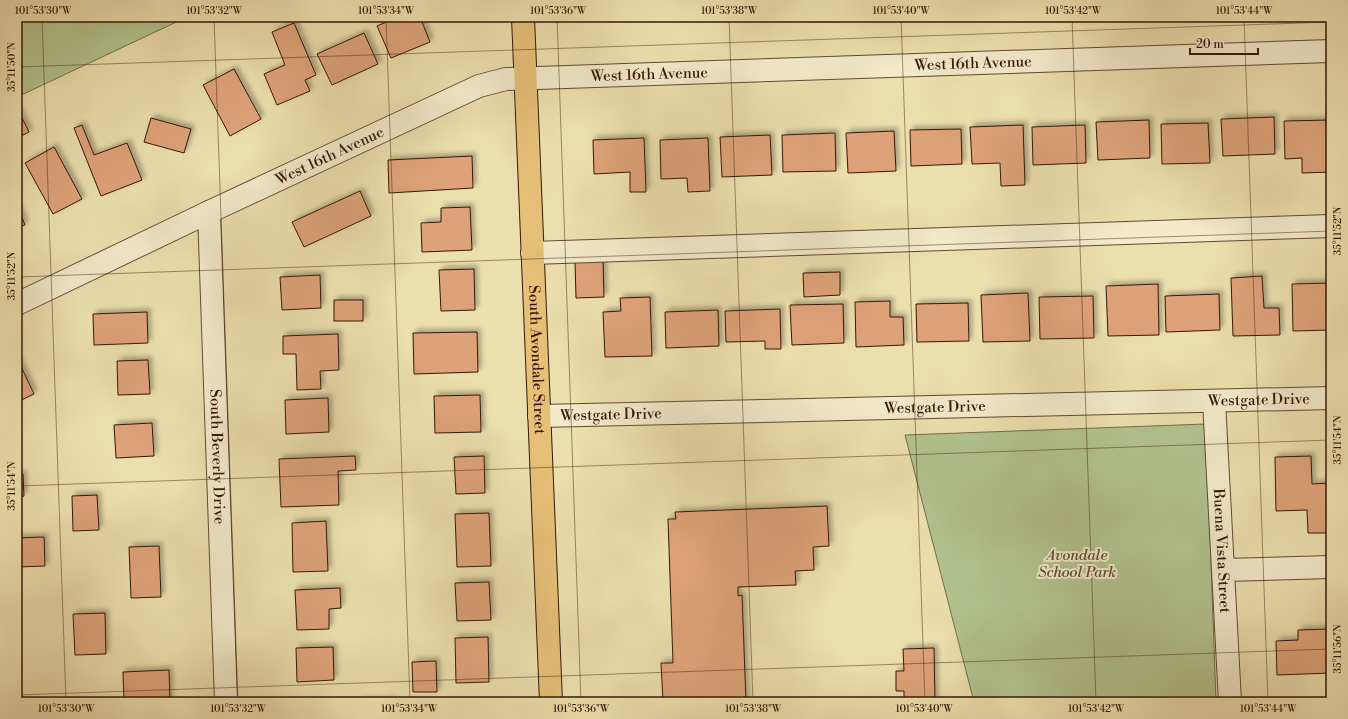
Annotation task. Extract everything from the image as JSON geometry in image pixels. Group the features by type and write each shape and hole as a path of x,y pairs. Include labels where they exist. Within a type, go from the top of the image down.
{"main road":[{"name":"South Avondale Street","path":"523,17 551,702"}],"street":[{"name":"West 16th Avenue","path":"17,304 209,212 479,86 506,79 1331,51"},
{"name":"South Beverly Drive","path":"209,212 226,702"},
{"path":"532,253 1331,226"},
{"name":"Westgate Drive","path":"539,416 1331,398"},
{"name":"Buena Vista Street","path":"1214,400 1230,702"},
{"path":"1224,570 1331,567"}],"green space":[{"path":"17,17 187,17 17,97"},
{"name":"Avondale School Park","path":"1206,424 1216,702 974,702 905,435"}],"building":[{"path":"390,17 420,17 430,42 391,58 377,26 391,20"},
{"path":"294,23 316,75 305,80 310,91 277,105 264,74 285,65 272,32"},
{"path":"364,33 378,64 332,85 317,54"},
{"path":"234,69 261,119 230,136 203,85"},
{"path":"17,108 29,132 17,138"},
{"path":"1274,117 1275,154 1223,156 1221,119"},
{"path":"151,118 191,129 184,153 144,142"},
{"path":"1149,120 1150,158 1098,160 1096,122"},
{"path":"1331,120 1331,172 1302,173 1302,158 1285,159 1284,121"},
{"path":"1208,123 1210,163 1162,164 1161,124"},
{"path":"82,125 94,155 127,143 142,180 101,196 74,128"},
{"path":"1023,125 1025,185 1001,186 1000,163 972,164 970,127"},
{"path":"1085,125 1086,163 1033,165 1032,127"},
{"path":"961,129 962,164 911,166 910,130"},
{"path":"894,131 896,171 848,173 846,133"},
{"path":"835,133 836,171 783,172 782,135"},
{"path":"770,135 772,175 722,177 720,137"},
{"path":"644,138 646,192 630,192 630,172 594,174 593,140"},
{"path":"708,138 710,191 688,192 687,178 661,179 660,140"},
{"path":"54,147 82,199 53,214 25,163"},
{"path":"472,156 473,188 389,193 388,160"},
{"path":"360,191 371,216 304,247 292,222"},
{"path":"17,205 25,225 17,228"},
{"path":"470,207 472,250 422,252 421,223 441,222 441,208"},
{"path":"603,260 604,297 576,298 575,261"},
{"path":"474,269 475,310 441,311 439,270"},
{"path":"840,272 840,295 804,297 803,273"},
{"path":"320,275 321,308 282,310 280,277"},
{"path":"1262,276 1264,308 1279,308 1280,335 1233,336 1231,278"},
{"path":"1331,283 1331,330 1293,331 1292,284"},
{"path":"1158,284 1159,335 1108,336 1106,286"},
{"path":"1028,293 1030,341 983,342 981,295"},
{"path":"1219,294 1220,330 1166,332 1165,296"},
{"path":"1093,296 1094,338 1040,339 1039,297"},
{"path":"650,297 652,356 605,357 603,312 621,311 620,298"},
{"path":"334,300 363,300 363,321 334,321"},
{"path":"890,301 890,317 903,317 904,345 856,347 855,302"},
{"path":"968,303 969,341 917,342 916,304"},
{"path":"843,304 844,343 792,345 790,305"},
{"path":"780,309 781,349 765,349 765,341 726,342 725,311"},
{"path":"718,310 719,346 666,348 665,312"},
{"path":"147,312 148,343 94,345 93,314"},
{"path":"477,332 478,372 414,374 413,333"},
{"path":"338,334 339,370 320,371 321,389 297,390 296,354 283,354 283,336"},
{"path":"17,360 34,394 17,402"},
{"path":"148,360 150,394 118,395 117,361"},
{"path":"480,395 481,432 435,433 434,396"},
{"path":"328,398 329,432 286,434 285,400"},
{"path":"152,423 154,456 116,458 114,425"},
{"path":"355,456 356,470 338,471 339,505 281,507 279,459"},
{"path":"484,456 485,493 456,494 454,457"},
{"path":"1311,456 1312,484 1331,483 1331,533 1308,533 1307,510 1276,511 1275,457"},
{"path":"17,474 23,474 24,496 17,497"},
{"path":"97,495 99,530 73,531 72,496"},
{"path":"827,506 829,546 813,547 814,570 795,571 796,585 738,587 738,596 742,595 746,702 663,702 661,663 673,663 668,519 676,519 675,512"},
{"path":"489,513 491,566 457,567 455,514"},
{"path":"326,521 328,571 293,572 292,523"},
{"path":"44,537 45,566 17,567 17,538"},
{"path":"159,546 161,597 131,598 129,547"},
{"path":"489,582 491,620 457,621 455,583"},
{"path":"340,588 341,608 329,609 329,629 297,630 295,590"},
{"path":"105,613 106,654 75,655 73,614"},
{"path":"1331,629 1331,673 1277,675 1276,641 1298,640 1298,630"},
{"path":"488,637 489,682 456,683 455,638"},
{"path":"333,647 334,680 297,682 296,648"},
{"path":"934,648 935,702 904,702 904,691 896,691 896,671 904,671 903,649"},
{"path":"436,661 437,692 413,692 412,662"},
{"path":"169,670 170,702 124,702 123,672"},
{"path":"391,700 391,702 360,702 360,701"}]}
